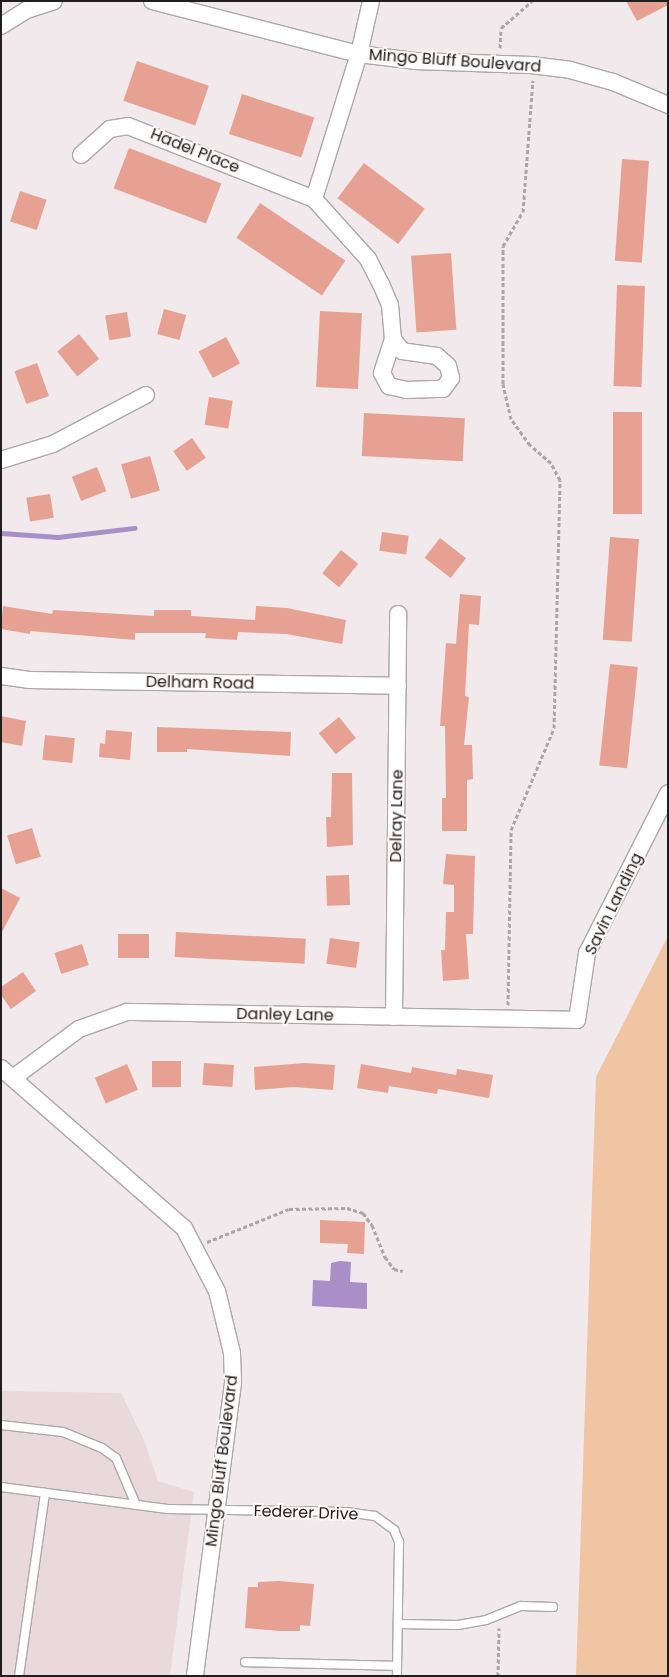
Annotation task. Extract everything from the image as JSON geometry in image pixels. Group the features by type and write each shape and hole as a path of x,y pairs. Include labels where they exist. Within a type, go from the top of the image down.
{"street":[{"path":"1,26 27,10 54,1"},
{"name":"Mingo Bluff Boulevard","path":"152,1 359,54 415,61 531,65 570,70 613,82 668,105"},
{"path":"314,199 359,54 371,1"},
{"name":"Hadel Place","path":"81,155 110,129 128,126 314,199 368,258 390,306 393,339"},
{"path":"1,460 53,444 146,395"},
{"name":"Delray Lane","path":"394,1017 398,614"},
{"name":"Delham Road","path":"1,676 29,680 398,686"},
{"name":"Savin Landing","path":"577,1020 588,954 668,794"},
{"name":"Danley Lane","path":"7,1073 79,1029 128,1012 577,1020"},
{"name":"Mingo Bluff Boulevard","path":"7,1073 184,1228 217,1291 232,1353 233,1383 195,1676"}],"lane":[{"path":"1,1425 63,1432 102,1448 116,1458 136,1505"},
{"name":"Federer Drive","path":"1,1487 136,1505 217,1510 346,1512 375,1516 386,1522 399,1542 397,1676"},
{"path":"19,1676 45,1493"},
{"path":"398,1624 458,1625 486,1620 520,1606 553,1607"},
{"path":"245,1662 397,1666"}],"path":[{"path":"499,52 501,28 532,1"},
{"path":"507,1020 512,830 554,728 560,480 551,464 530,445 511,420 503,384 503,246 523,212 534,86 531,65"},
{"path":"206,1242 289,1210 347,1208 363,1213 372,1225 385,1257 394,1269 403,1271"},
{"path":"498,1676 499,1628"}],"shaded area":[{"path":"668,936 668,1676 576,1676 596,1077"},
{"path":"340,1261 351,1262 350,1282 367,1283 367,1309 312,1306 313,1280 330,1281 331,1263"},
{"path":"1,1391 121,1393 144,1440 158,1481 194,1492 170,1676 1,1676"}],"building":[{"path":"626,1 668,1 668,5 637,21"},
{"path":"137,61 209,86 195,125 123,101"},
{"path":"242,94 314,117 301,157 229,134"},
{"path":"129,148 221,183 206,224 114,188"},
{"path":"622,159 649,161 642,263 615,261"},
{"path":"364,163 425,209 398,244 338,198"},
{"path":"20,191 47,200 37,230 10,221"},
{"path":"260,203 345,261 322,295 237,238"},
{"path":"451,253 456,330 416,333 411,256"},
{"path":"617,285 645,286 641,387 613,386"},
{"path":"164,309 186,315 179,340 157,334"},
{"path":"320,311 362,313 358,389 316,387"},
{"path":"127,312 131,337 109,340 105,315"},
{"path":"79,334 99,359 77,376 57,352"},
{"path":"226,337 240,363 213,378 199,352"},
{"path":"37,363 49,396 26,404 14,371"},
{"path":"209,397 233,401 228,428 205,425"},
{"path":"613,412 642,412 642,514 613,514"},
{"path":"364,413 465,418 463,461 362,456"},
{"path":"192,438 206,458 187,471 173,451"},
{"path":"150,456 160,491 131,499 121,464"},
{"path":"97,467 106,491 81,501 72,477"},
{"path":"50,494 54,518 30,521 26,498"},
{"path":"382,532 409,536 406,555 379,551"},
{"path":"610,537 639,539 632,642 603,640"},
{"path":"440,538 466,558 451,578 425,558"},
{"path":"341,550 358,564 339,587 322,573"},
{"path":"460,594 481,596 479,625 469,624 465,696 469,697 464,745 472,745 473,779 467,780 467,831 442,831 442,798 446,798 445,726 440,726 446,643 456,644"},
{"path":"3,606 52,614 53,610 154,616 154,610 191,610 191,616 255,620 256,606 287,608 346,620 342,644 286,634 238,632 237,640 205,638 206,633 135,633 135,640 30,631 30,634 1,629"},
{"path":"610,664 638,667 627,768 599,765"},
{"path":"1,716 26,721 22,746 1,742"},
{"path":"339,717 356,738 336,754 319,733"},
{"path":"157,727 291,732 290,756 187,749 187,752 157,752"},
{"path":"106,730 132,732 130,760 99,757 100,743 105,744"},
{"path":"45,735 75,738 72,763 42,760"},
{"path":"332,773 352,773 353,845 327,847 326,817 331,817"},
{"path":"32,828 41,857 16,864 7,836"},
{"path":"446,854 475,856 473,934 466,934 469,979 443,981 441,950 445,950 446,912 454,912 454,885 443,884"},
{"path":"349,875 350,905 327,906 326,876"},
{"path":"1,888 20,898 1,934"},
{"path":"176,932 306,939 305,964 175,957"},
{"path":"118,934 149,934 149,958 118,958"},
{"path":"330,938 360,942 356,968 326,964"},
{"path":"82,944 89,965 61,974 54,953"},
{"path":"23,972 36,991 11,1009 1,995 1,987"},
{"path":"152,1061 181,1061 181,1087 152,1087"},
{"path":"204,1063 234,1065 232,1087 202,1085"},
{"path":"305,1063 335,1065 333,1090 294,1087 255,1090 254,1067"},
{"path":"127,1064 138,1090 106,1103 95,1078"},
{"path":"361,1064 411,1073 412,1067 456,1075 457,1069 493,1075 489,1098 438,1089 437,1094 389,1086 388,1093 357,1088"},
{"path":"320,1220 365,1222 364,1254 347,1253 348,1244 320,1243"},
{"path":"279,1581 314,1584 310,1626 300,1625 300,1631 245,1628 248,1587 258,1587 258,1582"}],"waterway":[{"path":"1,533 58,537 134,528"}]}
